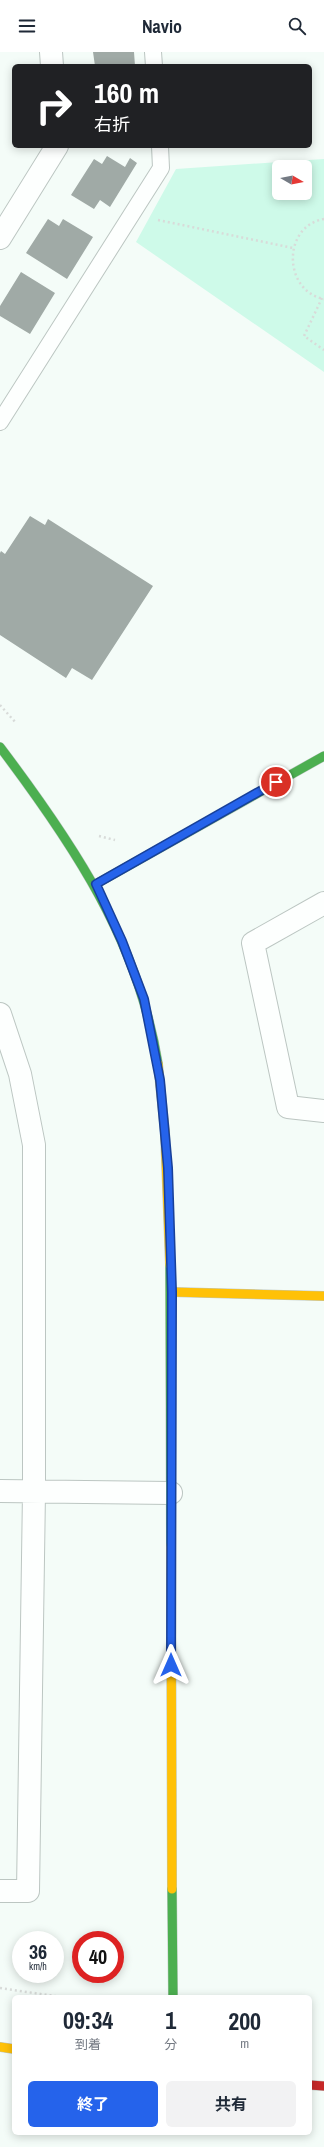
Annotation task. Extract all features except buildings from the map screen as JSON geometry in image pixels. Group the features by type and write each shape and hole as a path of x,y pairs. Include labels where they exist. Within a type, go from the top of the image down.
{"street":[{"path":"51,52 52,64"},
{"path":"0,238 56,148"},
{"path":"0,747 45,806 96,884 122,941 144,999 160,1080 168,1168 172,1292 170,1493 172,1995"},
{"path":"96,884 324,756"},
{"path":"324,904 253,943 288,1107 324,1111"},
{"path":"0,1014 20,1074 34,1145 34,1492 28,1892 0,1890"},
{"path":"172,1292 324,1296"},
{"path":"0,1491 170,1493"},
{"path":"0,2047 12,2049"},
{"path":"312,2085 324,2086"}],"lane":[{"path":"153,52 154,64"},
{"path":"0,422 161,168 160,148"}],"path":[{"path":"132,215 293,248"},
{"path":"324,219 309,226 299,236 293,248 292,264 297,279 307,292 323,298 304,336 324,350"},
{"path":"0,705 18,725"},
{"path":"94,830 98,836 120,841"},
{"path":"0,1988 47,1995"}],"green space":[{"path":"324,159 324,372 136,242 176,169 272,163 272,200 312,200 312,160 309,160"}],"traffic: fast":[{"path":"0,747 53,820 99,896 119,935 135,976 149,1019 158,1064"},
{"path":"96,884 324,756"},
{"path":"170,1265 171,1545"},
{"path":"172,1889 173,1995"}],"traffic: slow":[{"path":"158,1064 165,1132 170,1265"},
{"path":"172,1292 324,1296"},
{"path":"171,1545 172,1889"},
{"path":"0,2047 12,2049"}],"traffic: jam":[{"path":"312,2085 324,2086"}],"route":[{"path":"171,1665 170,1493 172,1292 168,1168 160,1080 144,999 122,941 96,884 276,782"}]}
